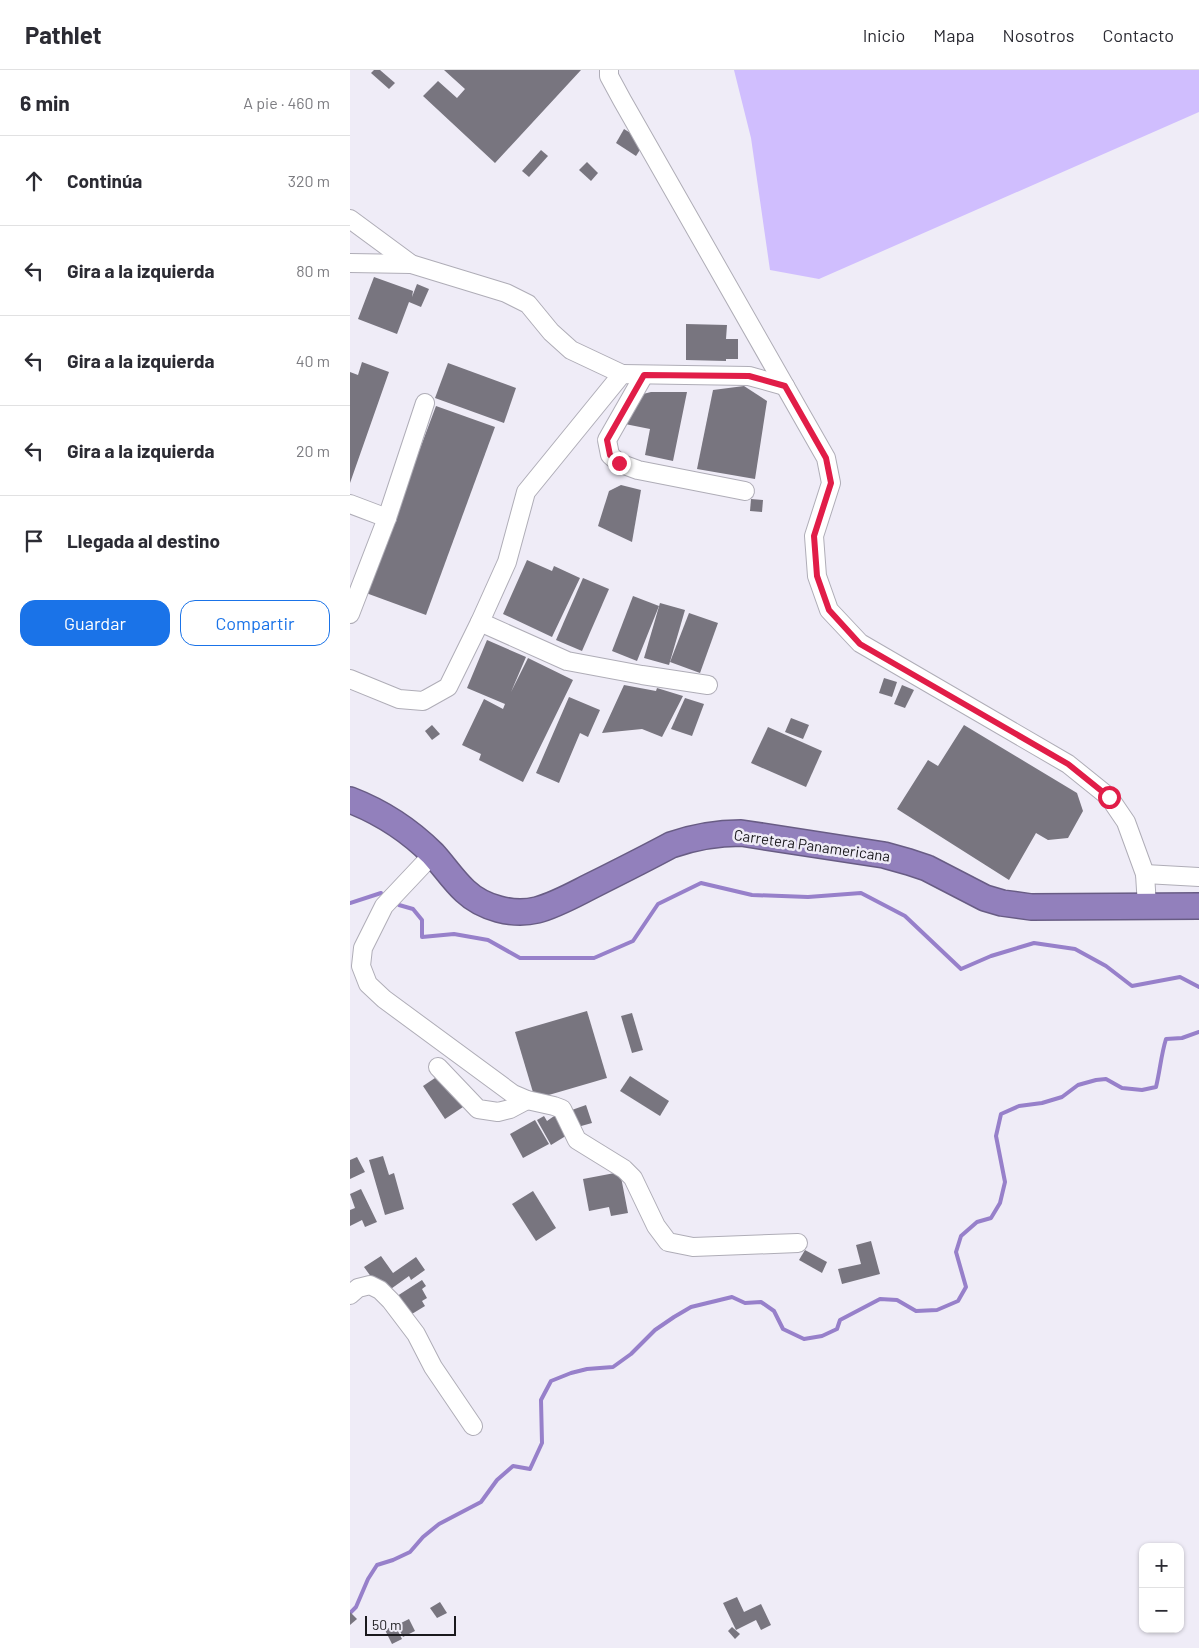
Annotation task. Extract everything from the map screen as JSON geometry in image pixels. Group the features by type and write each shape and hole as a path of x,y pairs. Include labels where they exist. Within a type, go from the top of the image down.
{"highway":[{"name":"Carretera Panamericana","path":"350,800 397,824 433,854 466,892 476,899 497,908 521,912 536,910 563,900 671,845 702,836 734,833 758,835 892,857 927,868 984,898 1016,906 1199,906"}],"street":[{"path":"608,72 622,100 826,458 831,483 814,536 817,576 829,610 860,644 1068,764 1109,797 1126,822 1145,874 1147,906"},
{"path":"350,219 411,264"},
{"path":"350,263 411,264 506,293 528,304 552,332 571,350 622,374 749,376 785,386"},
{"path":"350,679 399,699 423,701 448,687 507,562 526,492 622,374"},
{"path":"644,375 607,440 610,455 619,463 638,470 745,491"},
{"path":"350,614 387,518 425,403"},
{"path":"350,504 387,518"},
{"path":"480,622 566,661 708,685"},
{"path":"433,854 384,906 363,948 361,966 368,984 384,999 513,1094 527,1100 562,1109 578,1140 624,1168 633,1178 656,1226 668,1242 693,1247 798,1243"},
{"path":"1145,874 1199,877"},
{"path":"438,1067 478,1109 498,1112 510,1109 527,1100"},
{"path":"350,1295 358,1288 370,1285 380,1290 392,1301 416,1334 433,1367 473,1426"}],"shaded area":[{"path":"734,70 1199,70 1199,112 819,279 770,270 751,138"}],"building":[{"path":"374,70 380,70 395,83 389,89 371,73"},
{"path":"444,70 581,70 495,163 423,96 438,81 457,98 465,89"},
{"path":"624,129 645,142 636,156 616,143"},
{"path":"541,150 548,156 529,177 522,171"},
{"path":"587,162 598,173 591,181 579,170"},
{"path":"374,277 413,291 412,297 417,284 429,289 421,307 409,302 397,334 358,319"},
{"path":"686,324 727,325 726,339 738,339 738,359 726,359 726,361 686,360"},
{"path":"362,362 389,372 350,483 350,372 358,375"},
{"path":"448,363 516,388 504,423 435,398"},
{"path":"744,386 767,401 755,479 697,469 713,390"},
{"path":"651,392 687,392 673,461 645,455 650,429 625,424 639,395"},
{"path":"436,406 495,427 426,615 366,593"},
{"path":"621,485 641,490 632,542 598,526 609,491"},
{"path":"751,499 763,500 762,512 750,511"},
{"path":"527,560 552,571 554,566 580,578 552,637 503,614"},
{"path":"583,578 609,589 582,651 556,640"},
{"path":"633,596 659,606 637,661 612,651"},
{"path":"660,603 685,610 669,665 644,658"},
{"path":"689,613 718,623 700,673 670,662"},
{"path":"487,640 526,657 511,692 528,658 573,680 523,782 479,760 481,754 462,745 484,699 503,709 505,704 467,688"},
{"path":"884,678 897,682 892,697 879,693"},
{"path":"624,685 656,691 657,688 683,696 662,737 642,729 602,733"},
{"path":"902,685 914,690 905,708 894,704"},
{"path":"569,697 600,710 588,737 580,733 559,783 536,773"},
{"path":"685,698 704,704 692,736 671,729"},
{"path":"791,718 809,725 803,739 785,732"},
{"path":"432,725 440,734 432,740 425,731"},
{"path":"964,725 1077,793 1083,811 1068,838 1048,840 1036,833 1009,880 897,809 928,760 938,766"},
{"path":"768,727 822,751 806,787 751,763"},
{"path":"587,1011 607,1078 535,1099 515,1032"},
{"path":"632,1013 643,1050 632,1053 621,1016"},
{"path":"441,1074 463,1107 445,1119 423,1086"},
{"path":"630,1076 669,1101 660,1116 620,1091"},
{"path":"586,1105 592,1123 574,1128 569,1111"},
{"path":"557,1114 569,1134 551,1145 537,1120 544,1116 547,1121"},
{"path":"535,1120 549,1144 523,1158 510,1134"},
{"path":"383,1156 389,1175 394,1173 404,1209 385,1215 369,1160"},
{"path":"357,1157 365,1172 350,1179 350,1160"},
{"path":"620,1172 628,1213 611,1216 609,1207 589,1211 583,1179"},
{"path":"361,1189 377,1222 365,1227 362,1220 350,1226 350,1210 355,1208 350,1194"},
{"path":"533,1191 556,1228 536,1241 512,1204"},
{"path":"871,1241 880,1274 842,1284 838,1269 861,1264 856,1245"},
{"path":"805,1250 827,1262 822,1273 799,1260"},
{"path":"381,1256 393,1273 416,1257 425,1270 411,1280 409,1276 388,1291 377,1285 364,1267"},
{"path":"422,1280 426,1286 422,1289 427,1298 422,1301 425,1306 407,1317 394,1298"},
{"path":"737,1597 744,1612 761,1604 771,1625 761,1630 756,1620 736,1630 723,1603"},
{"path":"440,1602 447,1613 437,1618 430,1608"},
{"path":"350,1612 357,1619 350,1625"},
{"path":"409,1619 415,1631 403,1637 397,1625"},
{"path":"395,1625 402,1639 392,1644 385,1630"},
{"path":"732,1627 740,1634 735,1639 728,1631"}],"waterway":[{"path":"399,905 413,909 422,920 422,937 454,934 488,940 520,958 594,958 633,941 658,904 701,883 752,895 808,897 861,893 905,916 961,969 991,956 1034,943 1075,949 1106,966 1132,986 1180,977 1199,987"},
{"path":"350,903 381,893"},
{"path":"350,1613 356,1607 368,1579 377,1565 410,1552 423,1537 439,1524 481,1502 497,1480 513,1466 530,1469 542,1443 541,1400 551,1381 587,1369 613,1367 631,1354 655,1330 691,1307 732,1297 745,1303 761,1302 774,1311 783,1329 804,1339 822,1336 837,1329 840,1320 880,1299 897,1300 916,1311 937,1310 958,1301 966,1287 956,1252 961,1236 977,1222 991,1218 1000,1203 1005,1182 996,1136 1001,1114 1019,1106 1042,1103 1062,1097 1078,1085 1096,1080 1106,1079 1122,1088 1142,1090 1156,1087 1166,1039 1182,1038 1199,1032"}],"route":[{"path":"619,463 610,455 607,440 644,375 749,376 785,386 826,458 831,483 814,536 817,576 829,610 860,644 1068,764 1109,797"}]}
